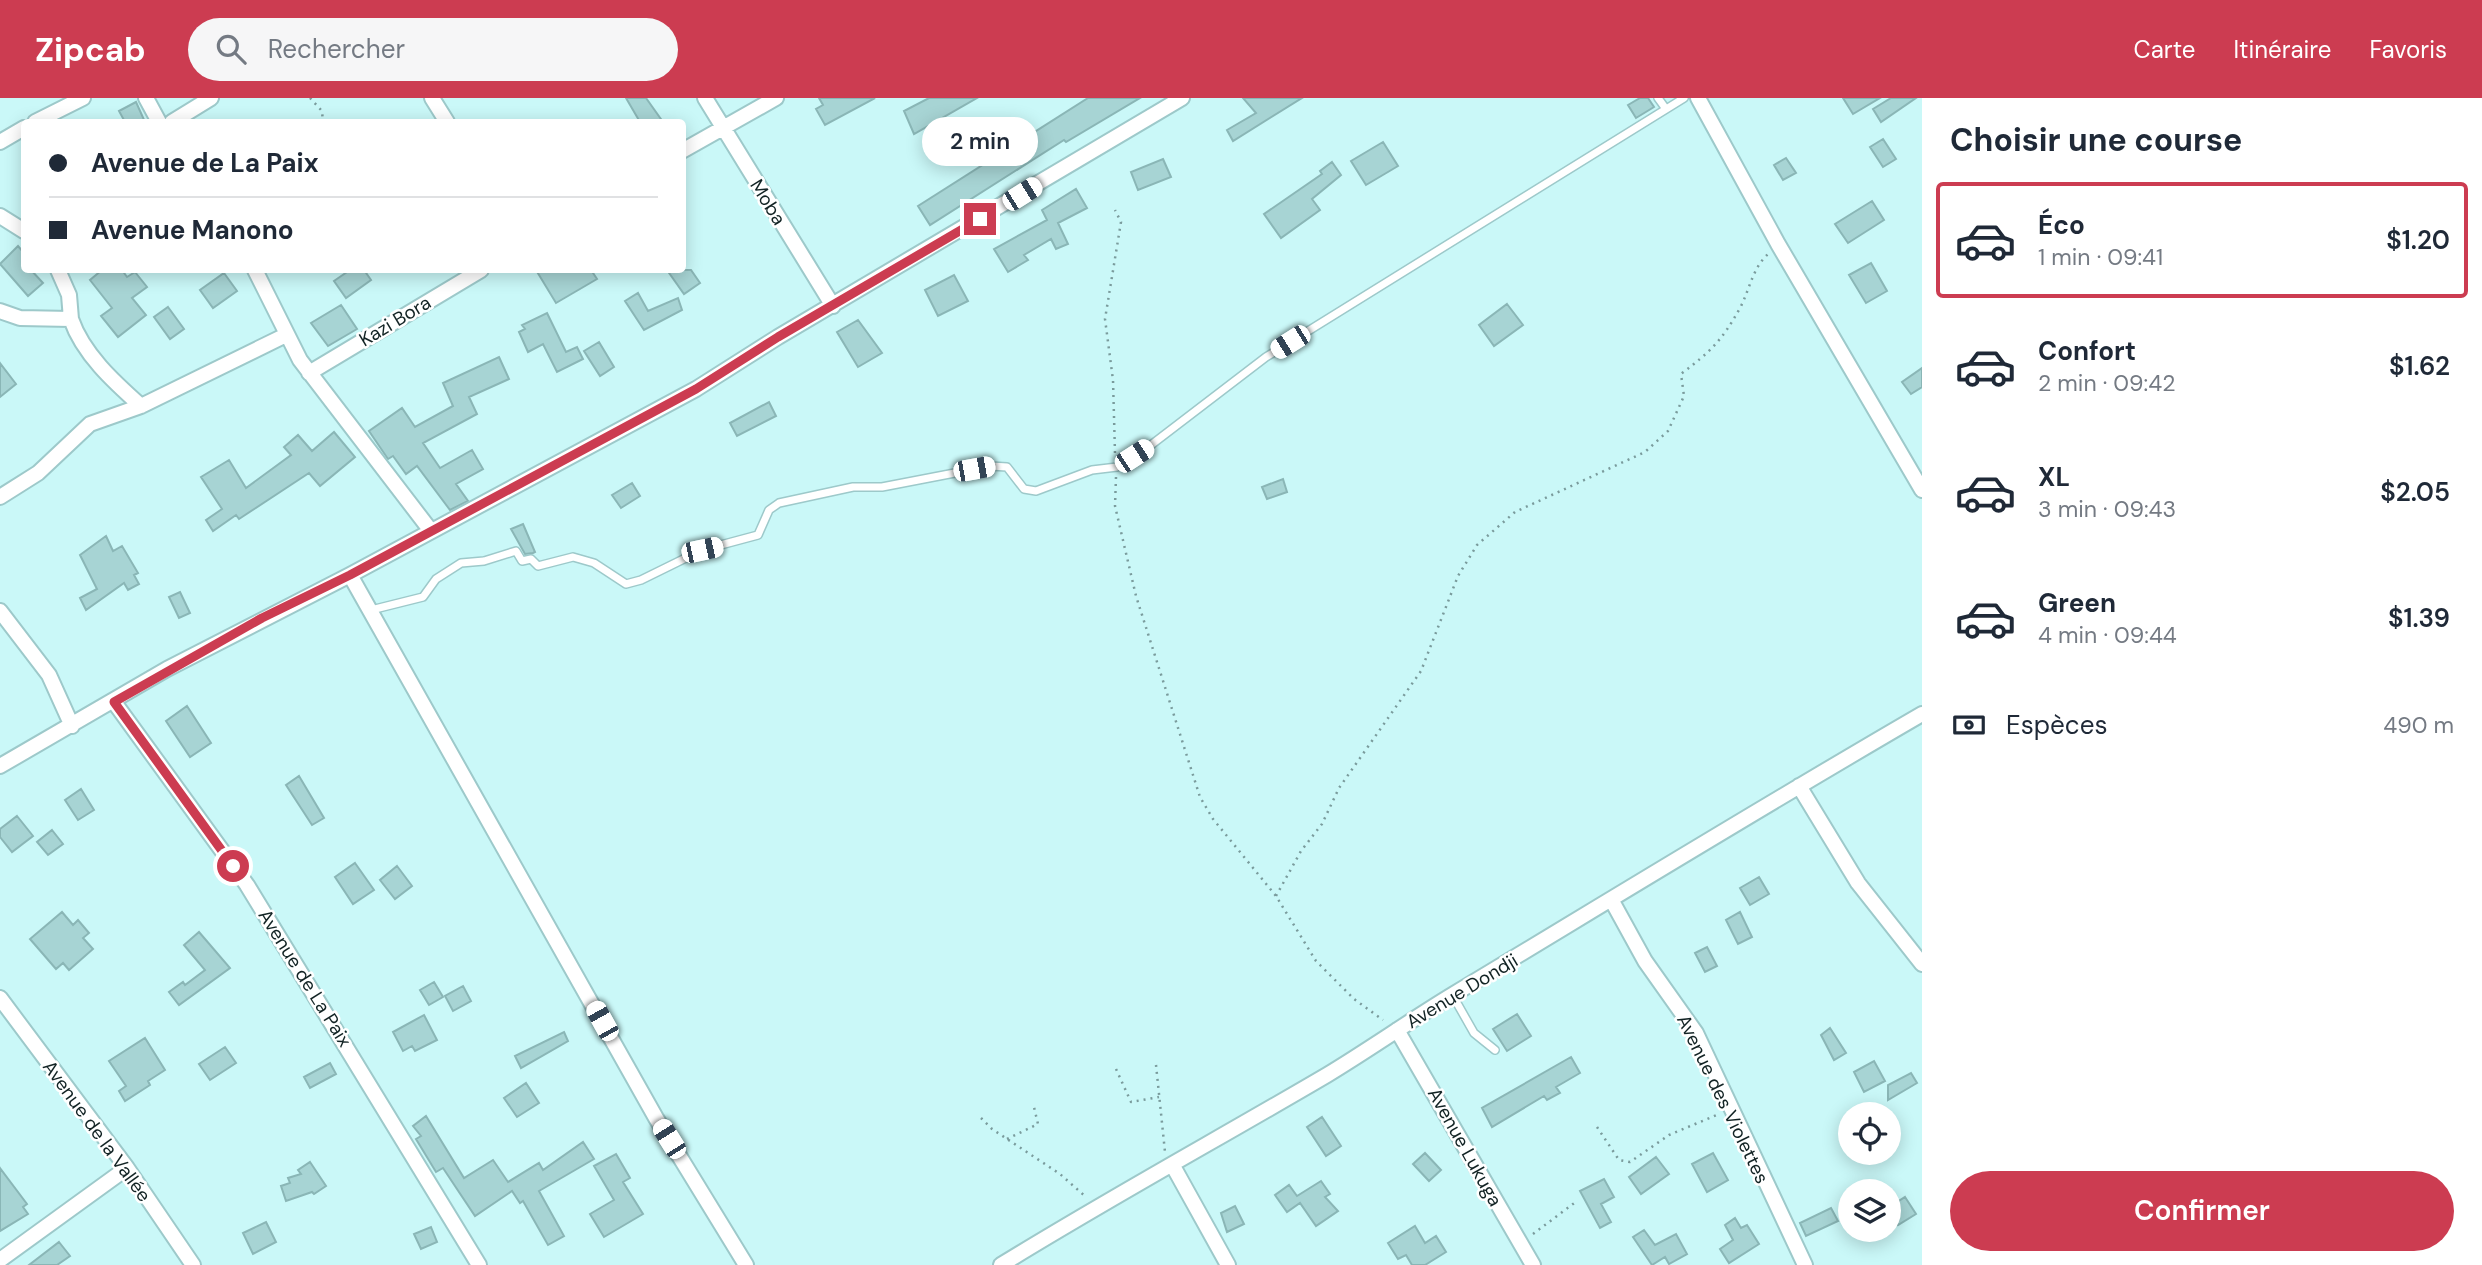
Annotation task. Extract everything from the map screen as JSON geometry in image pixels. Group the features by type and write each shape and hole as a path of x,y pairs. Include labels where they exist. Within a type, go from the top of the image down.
{"street":[{"path":"40,119 83,98"},
{"path":"146,98 157,119"},
{"path":"177,119 211,98"},
{"path":"432,98 445,119"},
{"name":"Moba","path":"705,98 833,306"},
{"path":"686,149 776,98"},
{"path":"0,766 262,618 350,575 696,389 1182,98"},
{"path":"1698,98 1778,244 1922,490"},
{"path":"0,142 21,130"},
{"path":"0,216 21,229"},
{"path":"59,273 69,295 78,338 114,382 141,406"},
{"path":"257,273 286,335 309,373 431,531"},
{"name":"Kazi Bora","path":"309,373 476,273"},
{"path":"0,311 20,318 72,319"},
{"path":"0,497 37,473 90,424 141,406 286,335"},
{"path":"350,575 656,1118 746,1265"},
{"path":"0,611 49,675 72,726"},
{"name":"Avenue de La Paix","path":"114,702 254,896 479,1265"},
{"name":"Avenue Dondji","path":"1001,1265 1095,1207 1173,1166 1452,995 1922,714"},
{"path":"1799,786 1858,883 1922,964"},
{"name":"Avenue des Violettes","path":"1612,901 1645,961 1696,1032 1774,1204 1805,1265"},
{"name":"Avenue de la Vallée","path":"0,998 127,1168 193,1265"},
{"name":"Avenue Lukuga","path":"1397,1030 1533,1265"},
{"path":"1173,1166 1228,1265"},
{"path":"0,1260 127,1168"}],"lane":[{"path":"1658,98 1666,109"},
{"path":"370,611 423,597 436,579 461,564 484,561 516,551 522,561 531,559 538,566 573,557 594,563 626,584 642,580 702,550 758,535 769,510 779,503 853,487 882,487 991,466 1007,467 1024,489 1036,491 1092,470 1117,467 1151,445 1266,357 1684,98"},
{"path":"1452,995 1474,1033 1494,1050"}],"path":[{"path":"310,98 322,111 323,119"},
{"path":"1115,210 1121,222 1105,319 1113,380 1113,433 1117,467 1115,506 1123,546 1200,797 1213,819 1276,896 1316,961 1354,999 1397,1030"},
{"path":"1276,896 1301,851 1322,824 1339,788 1421,671 1458,576 1476,545 1515,512 1645,452 1668,431 1684,396 1681,374 1716,347 1741,306 1757,264 1778,244"},
{"path":"1156,1065 1165,1152 1173,1166"},
{"path":"1116,1069 1131,1102 1159,1097"},
{"path":"1007,1139 1038,1124 1033,1103"},
{"path":"1597,1127 1619,1160 1630,1161 1669,1135 1732,1108"},
{"path":"981,1118 1060,1174 1095,1207"},
{"path":"1517,1240 1532,1234 1577,1201"}],"building":[{"path":"626,98 646,98 661,119 638,119"},
{"path":"819,98 875,98 825,125 816,109 823,105"},
{"path":"929,98 977,98 914,134 904,111"},
{"path":"1088,98 1140,98 1066,142 1064,140 930,225 918,206"},
{"path":"1243,98 1302,98 1233,141 1227,130 1256,113"},
{"path":"1640,98 1648,98 1654,107 1636,118 1628,105"},
{"path":"1843,98 1880,98 1853,114"},
{"path":"1891,98 1916,98 1881,122 1873,109"},
{"path":"136,102 144,119 123,119 119,111"},
{"path":"1883,139 1896,159 1883,167 1870,147"},
{"path":"1383,142 1398,166 1366,185 1351,161"},
{"path":"1786,158 1796,173 1783,180 1774,165"},
{"path":"1163,159 1171,177 1138,190 1131,172"},
{"path":"1332,162 1341,175 1312,199 1320,210 1281,238 1264,214 1322,174 1320,171"},
{"path":"1076,189 1087,208 1058,223 1068,244 1056,249 1051,239 1024,255 1028,260 1008,272 994,249 1047,220 1042,210"},
{"path":"1872,201 1884,220 1848,243 1835,224"},
{"path":"18,246 21,250 21,273 34,273 43,283 28,296 0,264"},
{"path":"1871,263 1887,291 1866,303 1849,275"},
{"path":"686,270 691,270 700,283 684,294 669,273 686,273"},
{"path":"98,273 124,273 127,277 136,273 147,287 132,298 146,315 118,337 101,316 112,308 90,280"},
{"path":"224,273 237,291 213,308 200,290"},
{"path":"346,273 366,273 371,280 346,298 334,281"},
{"path":"538,273 593,273 597,279 556,303"},
{"path":"954,275 968,301 938,316 925,290"},
{"path":"638,293 648,311 678,298 682,310 644,330 625,301"},
{"path":"1507,304 1523,325 1494,346 1479,325"},
{"path":"341,305 357,329 328,346 311,323"},
{"path":"168,307 184,329 170,339 154,317"},
{"path":"547,313 566,352 577,347 583,359 557,372 543,344 528,352 519,332 525,329 522,325"},
{"path":"858,320 882,353 858,367 837,332"},
{"path":"599,342 614,367 600,376 584,351"},
{"path":"499,357 509,379 469,397 477,414 423,443 440,468 472,450 483,469 456,484 468,501 450,510 417,466 406,474 393,456 388,459 369,431 402,408 415,427 453,406 443,383"},
{"path":"0,363 16,384 0,397"},
{"path":"1922,368 1922,387 1911,394 1902,382"},
{"path":"769,402 776,416 737,436 730,423"},
{"path":"334,432 355,457 320,486 309,473 239,519 236,515 213,531 206,520 222,509 201,477 229,460 246,488 291,455 284,447 298,435 312,451"},
{"path":"1283,479 1287,492 1267,499 1262,487"},
{"path":"632,483 640,496 621,508 612,495"},
{"path":"523,524 535,552 533,553 525,554 511,529"},
{"path":"106,536 113,551 122,546 138,573 134,575 139,584 128,590 124,583 86,610 80,598 97,589 80,555"},
{"path":"180,592 190,613 179,618 169,597"},
{"path":"187,706 211,743 190,757 166,721"},
{"path":"299,776 324,818 312,825 286,785"},
{"path":"81,789 94,810 78,820 65,800"},
{"path":"17,816 33,836 12,852 0,837 0,829"},
{"path":"52,830 63,844 48,855 37,842"},
{"path":"355,863 374,890 353,904 335,877"},
{"path":"397,866 412,886 395,899 380,880"},
{"path":"1759,877 1769,894 1750,905 1740,888"},
{"path":"62,912 73,925 78,920 89,933 83,938 93,949 69,970 63,963 56,969 30,939"},
{"path":"1740,912 1752,937 1738,944 1726,920"},
{"path":"199,932 230,968 179,1005 169,992 183,982 185,985 205,970 184,945"},
{"path":"1707,947 1717,966 1705,972 1695,953"},
{"path":"434,982 443,997 429,1005 420,990"},
{"path":"463,986 471,1001 453,1011 445,996"},
{"path":"1517,1014 1531,1036 1507,1051 1493,1029"},
{"path":"424,1015 437,1040 415,1051 412,1046 403,1051 393,1032"},
{"path":"1830,1028 1846,1053 1834,1060 1821,1035"},
{"path":"564,1032 568,1041 521,1068 515,1056"},
{"path":"145,1038 165,1070 148,1081 150,1085 125,1101 119,1091 126,1086 109,1061"},
{"path":"225,1047 236,1063 210,1080 199,1064"},
{"path":"1571,1057 1580,1073 1556,1087 1560,1093 1547,1100 1544,1096 1492,1127 1482,1108"},
{"path":"1874,1061 1885,1081 1864,1092 1854,1072"},
{"path":"330,1063 336,1074 310,1088 304,1077"},
{"path":"1911,1073 1917,1083 1888,1100 1888,1085"},
{"path":"526,1083 539,1103 517,1117 504,1098"},
{"path":"426,1116 464,1178 493,1160 508,1182 539,1163 543,1170 583,1142 594,1159 539,1191 564,1236 548,1245 523,1201 520,1203 512,1191 475,1216 443,1168 436,1172 416,1139 421,1136 413,1126"},
{"path":"1322,1117 1341,1146 1326,1156 1307,1127"},
{"path":"1425,1153 1441,1170 1429,1181 1413,1164"},
{"path":"1713,1153 1728,1180 1707,1192 1692,1164"},
{"path":"616,1154 630,1178 623,1182 643,1214 604,1237 590,1214 614,1200 594,1166"},
{"path":"1656,1157 1669,1174 1641,1194 1629,1177"},
{"path":"310,1162 326,1186 314,1194 312,1192 286,1201 281,1186 290,1183 288,1178 301,1174 298,1170"},
{"path":"0,1168 27,1204 23,1207 28,1214 0,1231"},
{"path":"1604,1179 1614,1197 1601,1204 1611,1222 1600,1228 1580,1191"},
{"path":"1321,1181 1330,1194 1325,1197 1338,1211 1316,1226 1300,1203 1287,1212 1275,1195 1289,1185 1297,1196"},
{"path":"1905,1197 1916,1214 1901,1223 1901,1200"},
{"path":"1235,1206 1244,1224 1227,1232 1221,1213"},
{"path":"1831,1208 1838,1221 1806,1236 1800,1223"},
{"path":"1735,1218 1741,1228 1747,1225 1759,1244 1729,1263 1720,1249 1733,1240 1725,1225"},
{"path":"266,1222 276,1242 253,1254 243,1233"},
{"path":"1415,1226 1425,1243 1436,1236 1446,1252 1425,1265 1412,1265 1406,1255 1398,1259 1388,1243"},
{"path":"431,1227 437,1242 421,1249 414,1234"},
{"path":"1644,1230 1655,1245 1676,1234 1687,1254 1669,1264 1665,1257 1652,1265 1633,1237"},
{"path":"59,1242 70,1256 57,1265 29,1265"}],"route":[{"path":"233,866 114,702 167,669 350,575 696,389 778,337 980,219"}]}
